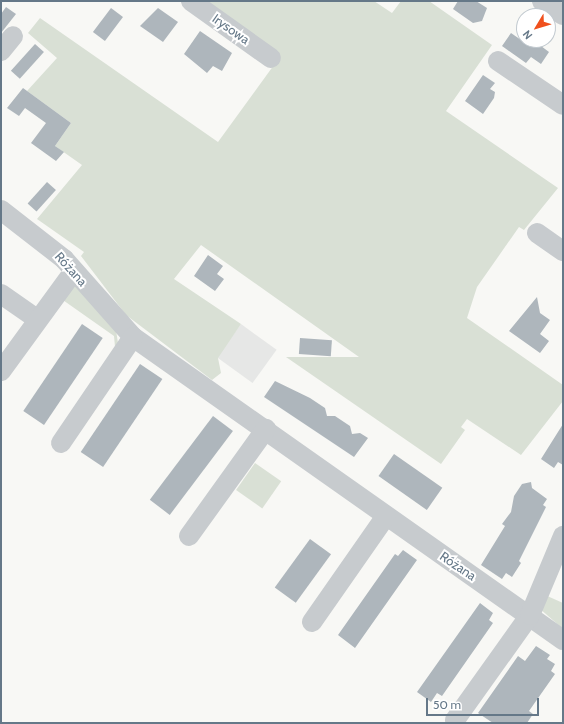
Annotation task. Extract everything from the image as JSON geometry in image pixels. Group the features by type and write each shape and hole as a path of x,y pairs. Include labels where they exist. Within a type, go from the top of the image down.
{"street":[{"name":"Irysowa","path":"191,1 271,58"},
{"path":"542,1 563,15"},
{"path":"498,61 563,105"},
{"name":"Różana","path":"1,210 45,242 74,271 133,338 266,429 386,516 530,615 563,640"},
{"path":"537,233 563,252"},
{"path":"1,371 37,319 74,271"},
{"path":"1,294 37,319"},
{"path":"61,443 133,338"},
{"path":"189,536 266,429"},
{"path":"312,622 386,516"},
{"path":"455,720 530,615 563,536"}],"shaded area":[{"path":"199,1 374,1 392,13 401,1 429,1 492,45 446,111 558,188 524,230 519,227 477,287 467,318 563,385 563,401 521,455 467,419 461,427 465,430 441,464 286,357 359,357 201,245 174,279 241,324 218,358 221,373 212,380 126,315 81,256 84,252 37,219 82,165 55,146 71,123 27,91 57,58 28,33 40,18 218,142 279,58"},
{"path":"75,285 116,330 118,343 115,347 114,336 60,298"},
{"path":"241,324 277,350 252,383 217,357"},
{"path":"255,463 281,481 262,508 236,490"},
{"path":"545,595 563,603 563,629 539,608"}],"building":[{"path":"458,1 476,1 487,8 482,21 473,23 453,9"},
{"path":"6,7 16,14 1,33 1,14"},
{"path":"111,8 123,17 105,41 93,32"},
{"path":"158,8 178,22 163,42 140,26"},
{"path":"200,31 232,53 222,71 213,66 207,73 184,54"},
{"path":"511,33 516,36 516,48 544,48 549,52 541,64 531,57 526,63 502,46"},
{"path":"35,44 44,52 20,79 11,71"},
{"path":"483,75 495,83 490,89 495,92 494,98 483,114 465,101"},
{"path":"23,88 71,123 55,146 64,152 56,161 31,143 46,123 25,108 19,116 7,108"},
{"path":"47,182 56,190 37,212 28,204"},
{"path":"208,255 223,266 217,274 224,279 215,291 194,276"},
{"path":"537,297 540,313 550,320 540,334 549,341 540,353 509,331"},
{"path":"82,324 103,338 44,425 23,411"},
{"path":"300,338 332,340 331,356 299,354"},
{"path":"140,364 162,379 103,467 81,452"},
{"path":"275,381 310,398 325,408 327,416 335,416 350,426 352,434 360,433 368,438 354,457 264,397"},
{"path":"213,416 233,431 170,515 150,500"},
{"path":"563,424 563,465 558,462 554,468 541,459"},
{"path":"394,454 442,488 427,510 379,476"},
{"path":"531,482 532,488 547,499 543,505 546,507 519,561 521,563 512,577 506,573 502,579 481,565 505,526 502,524 511,512 514,496 522,484"},
{"path":"310,539 331,554 296,603 275,588"},
{"path":"403,550 417,560 355,648 338,635 395,554 398,556"},
{"path":"480,603 493,613 489,620 493,623 442,696 437,693 431,702 417,692"},
{"path":"536,646 550,655 547,659 555,664 551,671 555,674 529,711 533,714 527,723 493,723 478,713 518,656 525,661"}]}
